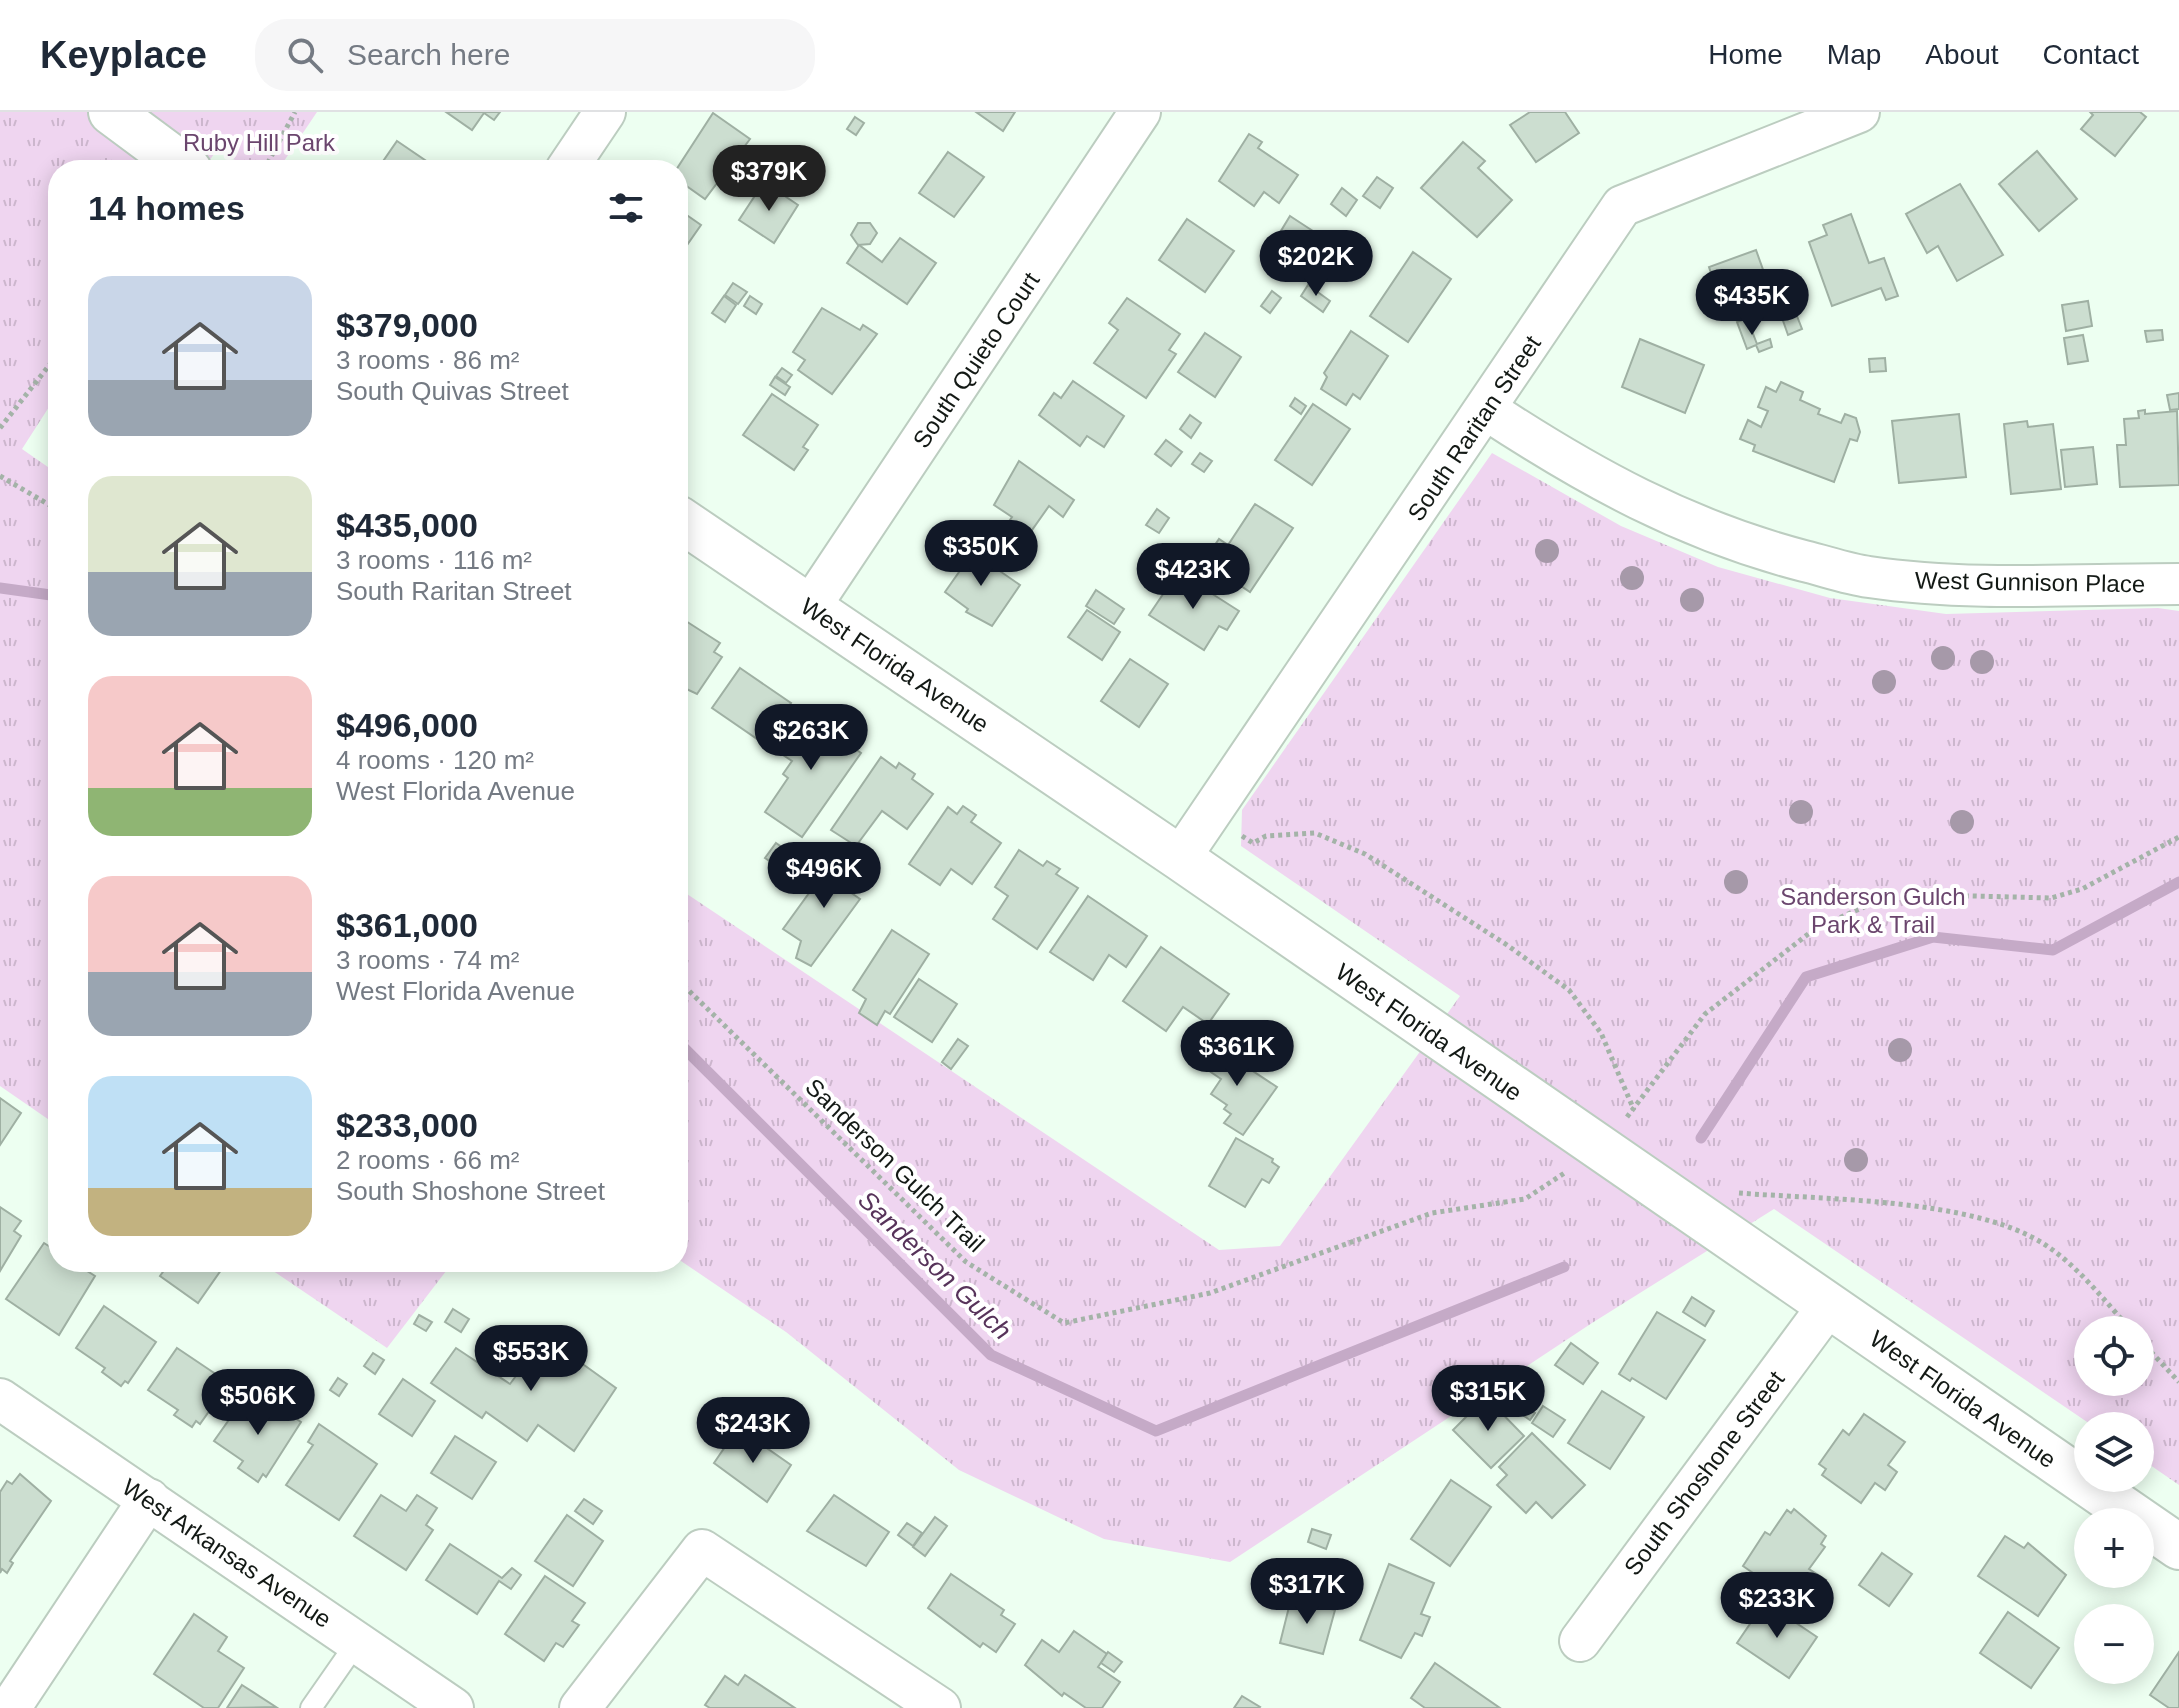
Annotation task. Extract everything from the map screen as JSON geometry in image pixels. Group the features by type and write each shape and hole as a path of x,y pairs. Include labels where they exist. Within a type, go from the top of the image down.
{"street":[{"path":"111,112 176,160"},
{"path":"573,160 605,112"},
{"name":"South Quieto Court","path":"810,607 1140,112"},
{"name":"South Raritan Street","path":"1180,858 1487,410 1622,206 1859,112"},
{"name":"West Gunnison Place","path":"1487,410 1570,464 1657,511 1755,548 1839,570 1867,577 1963,585 2179,584"},
{"name":"West Florida Avenue","path":"688,525 1180,858 2179,1547"},
{"name":"South Shoshone Street","path":"1580,1641 1828,1306"},
{"name":"West Arkansas Avenue","path":"0,1399 453,1708"},
{"path":"10,1708 149,1499"},
{"path":"580,1708 702,1550 940,1708"}],"lane":[{"path":"311,1708 357,1642"}],"path":[{"path":"269,160 295,112"},
{"path":"0,428 48,367"},
{"path":"0,476 48,504"},
{"path":"1237,833 1253,843 1266,836 1315,833 1365,854 1507,945 1569,990 1601,1033 1634,1111 1705,1014 1816,928 1871,904 1934,895 2051,898 2082,889 2179,837"},
{"name":"Sanderson Gulch Trail","path":"688,990 966,1262 1064,1323 1210,1293 1432,1213 1525,1199 1569,1170"},
{"path":"1739,1193 1953,1211 2007,1224 2047,1245 2117,1316"},
{"path":"2154,1355 2179,1382"}],"green space":[{"name":"Ruby Hill Park","path":"0,112 317,112 285,160 235,160 218,148 210,160 48,160 48,409 22,449 48,467 48,1119 0,1086"},
{"name":"Sanderson Gulch Park & Trail","path":"1492,453 1621,526 1718,567 1830,598 1946,614 2158,608 2179,611 2179,1485 2154,1468 2154,1412 2074,1413 1774,1209 1592,1323 1230,1562 1104,1539 959,1470 786,1332 688,1266 688,895 1219,1250 1280,1246 1460,996 1241,846 1242,810"},
{"path":"275,1272 445,1272 387,1348"}],"building":[{"path":"446,112 500,112 494,120 484,113 472,130"},
{"path":"976,112 1015,112 1003,131"},
{"path":"1530,112 1565,112 1579,133 1536,162 1510,125"},
{"path":"2090,112 2140,112 2146,117 2115,156 2081,129 2093,115"},
{"path":"713,113 750,139 705,199 688,187 688,160 682,160"},
{"path":"855,117 864,123 856,135 847,129"},
{"path":"1249,134 1262,142 1258,148 1298,175 1279,203 1264,192 1254,206 1219,181"},
{"path":"397,141 425,160 384,160"},
{"path":"1463,142 1485,161 1478,168 1512,200 1477,237 1421,188"},
{"path":"2037,151 2077,199 2039,231 1999,184"},
{"path":"948,152 984,177 954,217 919,193"},
{"path":"1377,177 1393,188 1380,208 1363,196"},
{"path":"764,182 798,205 774,243 739,220"},
{"path":"1960,184 2003,255 1957,281 1938,246 1927,253 1906,214"},
{"path":"1342,188 1357,200 1346,216 1331,204"},
{"path":"1851,214 1869,263 1884,258 1898,296 1886,300 1881,288 1832,306 1809,242 1827,235 1823,225"},
{"path":"688,216 701,225 688,244"},
{"path":"1290,216 1319,235 1299,267 1270,249"},
{"path":"1187,219 1234,251 1205,292 1159,260"},
{"path":"858,223 870,223 877,233 870,244 858,245 851,235"},
{"path":"900,238 936,263 907,304 847,263 859,245 882,262"},
{"path":"1756,250 1771,292 1723,308 1709,267"},
{"path":"1413,252 1451,279 1408,342 1370,316"},
{"path":"1310,269 1324,278 1317,288 1303,278"},
{"path":"733,283 747,292 738,304 725,295"},
{"path":"1308,285 1330,301 1323,312 1301,296"},
{"path":"1272,291 1281,298 1270,313 1261,306"},
{"path":"724,296 736,305 725,322 712,313"},
{"path":"750,296 762,304 756,314 744,306"},
{"path":"1127,298 1180,334 1169,350 1176,354 1146,398 1094,363 1118,330 1109,323"},
{"path":"2088,301 2092,326 2066,331 2062,305"},
{"path":"822,308 860,330 863,325 877,334 832,394 798,370 805,360 793,352"},
{"path":"1795,311 1802,329 1788,335 1781,315"},
{"path":"1747,318 1757,344 1770,339 1772,347 1759,352 1756,345 1747,349 1737,322"},
{"path":"2162,330 2163,340 2147,342 2145,331"},
{"path":"1351,331 1388,356 1360,399 1353,394 1346,405 1321,389 1327,377 1324,373"},
{"path":"1205,333 1241,357 1215,397 1178,372"},
{"path":"2083,335 2088,361 2068,364 2064,338"},
{"path":"1640,339 1704,365 1685,413 1622,387"},
{"path":"1885,358 1886,371 1870,372 1869,359"},
{"path":"782,368 792,375 786,383 776,376"},
{"path":"775,377 790,387 785,395 770,385"},
{"path":"1073,381 1124,416 1104,447 1087,436 1080,446 1039,415 1054,393 1061,398"},
{"path":"1781,382 1803,392 1800,400 1820,409 1818,414 1841,423 1845,414 1856,418 1860,432 1857,441 1850,439 1834,482 1753,451 1755,445 1740,439 1748,420 1761,427 1768,411 1758,407 1766,387 1776,392"},
{"path":"2179,393 2179,409 2170,410 2167,395"},
{"path":"772,394 818,425 803,447 808,450 794,470 743,435"},
{"path":"1295,398 1306,406 1301,414 1290,406"},
{"path":"1313,404 1350,429 1312,485 1275,460"},
{"path":"2145,410 2145,414 2177,411 2179,485 2120,487 2117,445 2126,445 2124,419 2139,418 2138,411"},
{"path":"1959,414 1966,477 1899,483 1892,421"},
{"path":"1190,415 1201,423 1191,438 1180,429"},
{"path":"2027,421 2028,427 2053,424 2061,489 2011,494 2004,424"},
{"path":"1166,440 1182,452 1171,466 1155,454"},
{"path":"2093,447 2097,484 2065,487 2061,450"},
{"path":"1200,453 1212,461 1204,472 1192,464"},
{"path":"1019,461 1074,500 1063,517 1049,506 1020,547 1001,533 1012,517 994,505"},
{"path":"1255,504 1293,528 1250,592 1204,561 1219,539 1228,545"},
{"path":"1157,509 1169,518 1159,533 1146,525"},
{"path":"968,549 1020,585 992,626 966,612 968,609 945,592 959,572 954,569"},
{"path":"1178,572 1239,611 1227,630 1219,626 1204,650 1149,615"},
{"path":"1096,590 1124,609 1114,624 1086,606"},
{"path":"1087,610 1120,632 1102,660 1068,637"},
{"path":"688,622 720,643 714,652 722,657 697,694 688,690"},
{"path":"1130,659 1168,684 1139,727 1101,701"},
{"path":"740,668 791,703 763,743 712,708"},
{"path":"813,711 838,729 834,734 861,753 802,837 765,812 788,778 783,774 792,761 777,751 804,714 809,718"},
{"path":"881,757 896,768 899,763 915,774 912,779 933,794 907,829 882,811 856,846 831,830"},
{"path":"963,806 976,815 971,822 1001,843 972,884 951,869 940,885 909,864 948,807 957,814"},
{"path":"776,843 793,855 783,870 765,858"},
{"path":"1019,850 1043,866 1047,861 1060,869 1056,874 1078,888 1037,949 993,919 1008,896 995,887"},
{"path":"836,856 862,875 850,892 860,899 811,966 796,958 801,941 783,929"},
{"path":"1088,896 1147,936 1126,967 1109,955 1093,980 1050,952"},
{"path":"892,930 929,954 890,1014 885,1011 877,1025 859,1013 866,999 853,990"},
{"path":"1161,947 1229,994 1208,1024 1183,1007 1166,1031 1123,1001"},
{"path":"919,979 957,1004 932,1042 894,1017"},
{"path":"958,1039 968,1046 951,1069 942,1062"},
{"path":"1212,1044 1277,1087 1243,1135 1224,1123 1231,1114 1224,1109 1227,1105 1211,1094 1221,1079 1199,1064"},
{"path":"0,1098 21,1113 0,1145"},
{"path":"1236,1138 1273,1159 1272,1162 1279,1167 1269,1183 1262,1179 1245,1207 1209,1186"},
{"path":"0,1207 21,1221 14,1231 21,1236 0,1271"},
{"path":"44,1243 48,1246 48,1272 89,1272 95,1276 59,1335 6,1299"},
{"path":"163,1272 220,1272 198,1303 160,1276"},
{"path":"1692,1297 1714,1311 1705,1326 1683,1312"},
{"path":"104,1306 156,1342 128,1383 125,1381 121,1386 102,1372 105,1368 76,1348"},
{"path":"453,1309 469,1319 461,1332 445,1322"},
{"path":"1657,1312 1705,1340 1666,1399 1632,1378 1630,1381 1619,1374"},
{"path":"419,1315 432,1322 426,1331 414,1324"},
{"path":"545,1337 616,1388 574,1451 538,1425 527,1441 486,1412 482,1418 431,1383 456,1348 510,1384"},
{"path":"1571,1343 1598,1363 1583,1384 1555,1365"},
{"path":"177,1348 229,1383 200,1424 196,1421 192,1427 174,1415 178,1410 148,1390"},
{"path":"373,1353 384,1360 375,1374 364,1366"},
{"path":"338,1378 347,1384 339,1396 330,1390"},
{"path":"403,1379 435,1401 412,1436 379,1414"},
{"path":"1506,1387 1517,1391 1517,1402 1505,1406 1499,1396"},
{"path":"1602,1391 1644,1417 1610,1469 1568,1443"},
{"path":"1486,1397 1524,1436 1491,1468 1453,1430"},
{"path":"267,1399 301,1422 266,1477 263,1474 258,1482 238,1468 243,1461 214,1441 243,1400 259,1411"},
{"path":"1522,1404 1535,1413 1530,1420 1517,1411"},
{"path":"739,1405 748,1412 740,1424 731,1418"},
{"path":"1543,1406 1565,1420 1553,1437 1532,1423"},
{"path":"1864,1414 1905,1442 1888,1465 1897,1472 1885,1490 1875,1483 1861,1503 1822,1475 1826,1469 1819,1464 1843,1430 1849,1435"},
{"path":"319,1424 377,1464 339,1520 286,1485 313,1445 308,1442"},
{"path":"738,1428 791,1465 767,1502 714,1463"},
{"path":"1532,1433 1585,1485 1552,1518 1536,1502 1526,1513 1497,1485 1507,1475 1499,1467"},
{"path":"455,1436 496,1462 472,1499 431,1473"},
{"path":"20,1474 51,1501 10,1561 13,1563 7,1573 2,1569 0,1573 0,1492 7,1481 12,1484"},
{"path":"1451,1480 1491,1507 1450,1566 1411,1539"},
{"path":"381,1495 406,1511 417,1495 437,1508 426,1525 433,1530 406,1570 354,1536"},
{"path":"834,1495 889,1532 866,1566 807,1531"},
{"path":"584,1499 602,1511 593,1524 575,1511"},
{"path":"1794,1509 1826,1536 1821,1544 1825,1547 1809,1569 1826,1580 1805,1609 1743,1566 1765,1532 1770,1535 1787,1510 1791,1513"},
{"path":"567,1515 603,1541 573,1586 535,1561"},
{"path":"935,1517 947,1526 925,1556 913,1547"},
{"path":"907,1523 922,1533 913,1546 898,1535"},
{"path":"1312,1529 1331,1535 1326,1549 1308,1542"},
{"path":"2005,1536 2024,1548 2028,1543 2066,1575 2038,1616 1978,1576"},
{"path":"450,1544 502,1578 512,1568 521,1575 511,1589 499,1581 477,1614 426,1580"},
{"path":"1882,1553 1912,1574 1889,1606 1859,1585"},
{"path":"1389,1564 1434,1583 1421,1614 1430,1617 1422,1636 1415,1633 1401,1658 1360,1640"},
{"path":"951,1574 1004,1610 1001,1615 1015,1624 996,1652 983,1643 980,1647 928,1608"},
{"path":"545,1576 585,1603 572,1621 579,1625 563,1647 556,1643 544,1661 505,1634"},
{"path":"1291,1599 1335,1610 1323,1654 1280,1643"},
{"path":"1765,1602 1817,1637 1789,1678 1737,1643"},
{"path":"2008,1612 2059,1648 2031,1688 1980,1653"},
{"path":"194,1614 227,1637 218,1651 244,1668 218,1708 204,1708 154,1674"},
{"path":"1074,1631 1107,1654 1098,1667 1120,1682 1102,1708 1086,1708 1064,1693 1062,1696 1025,1665 1042,1640 1059,1652"},
{"path":"1108,1652 1122,1662 1114,1672 1101,1663"},
{"path":"2179,1652 2179,1708 2169,1708 2150,1695"},
{"path":"1435,1663 1500,1708 1425,1708 1411,1698"},
{"path":"745,1675 795,1708 710,1708 705,1705 725,1676 738,1685"},
{"path":"242,1685 276,1707 227,1708"},
{"path":"1242,1696 1260,1707 1234,1708"}],"waterway":[{"name":"Sanderson Gulch","path":"0,588 48,595"},
{"name":"Sanderson Gulch","path":"1701,1138 1806,977 1933,937 2053,950 2179,882"},
{"name":"Sanderson Gulch","path":"688,1052 991,1355 1156,1431 1564,1267"}]}
